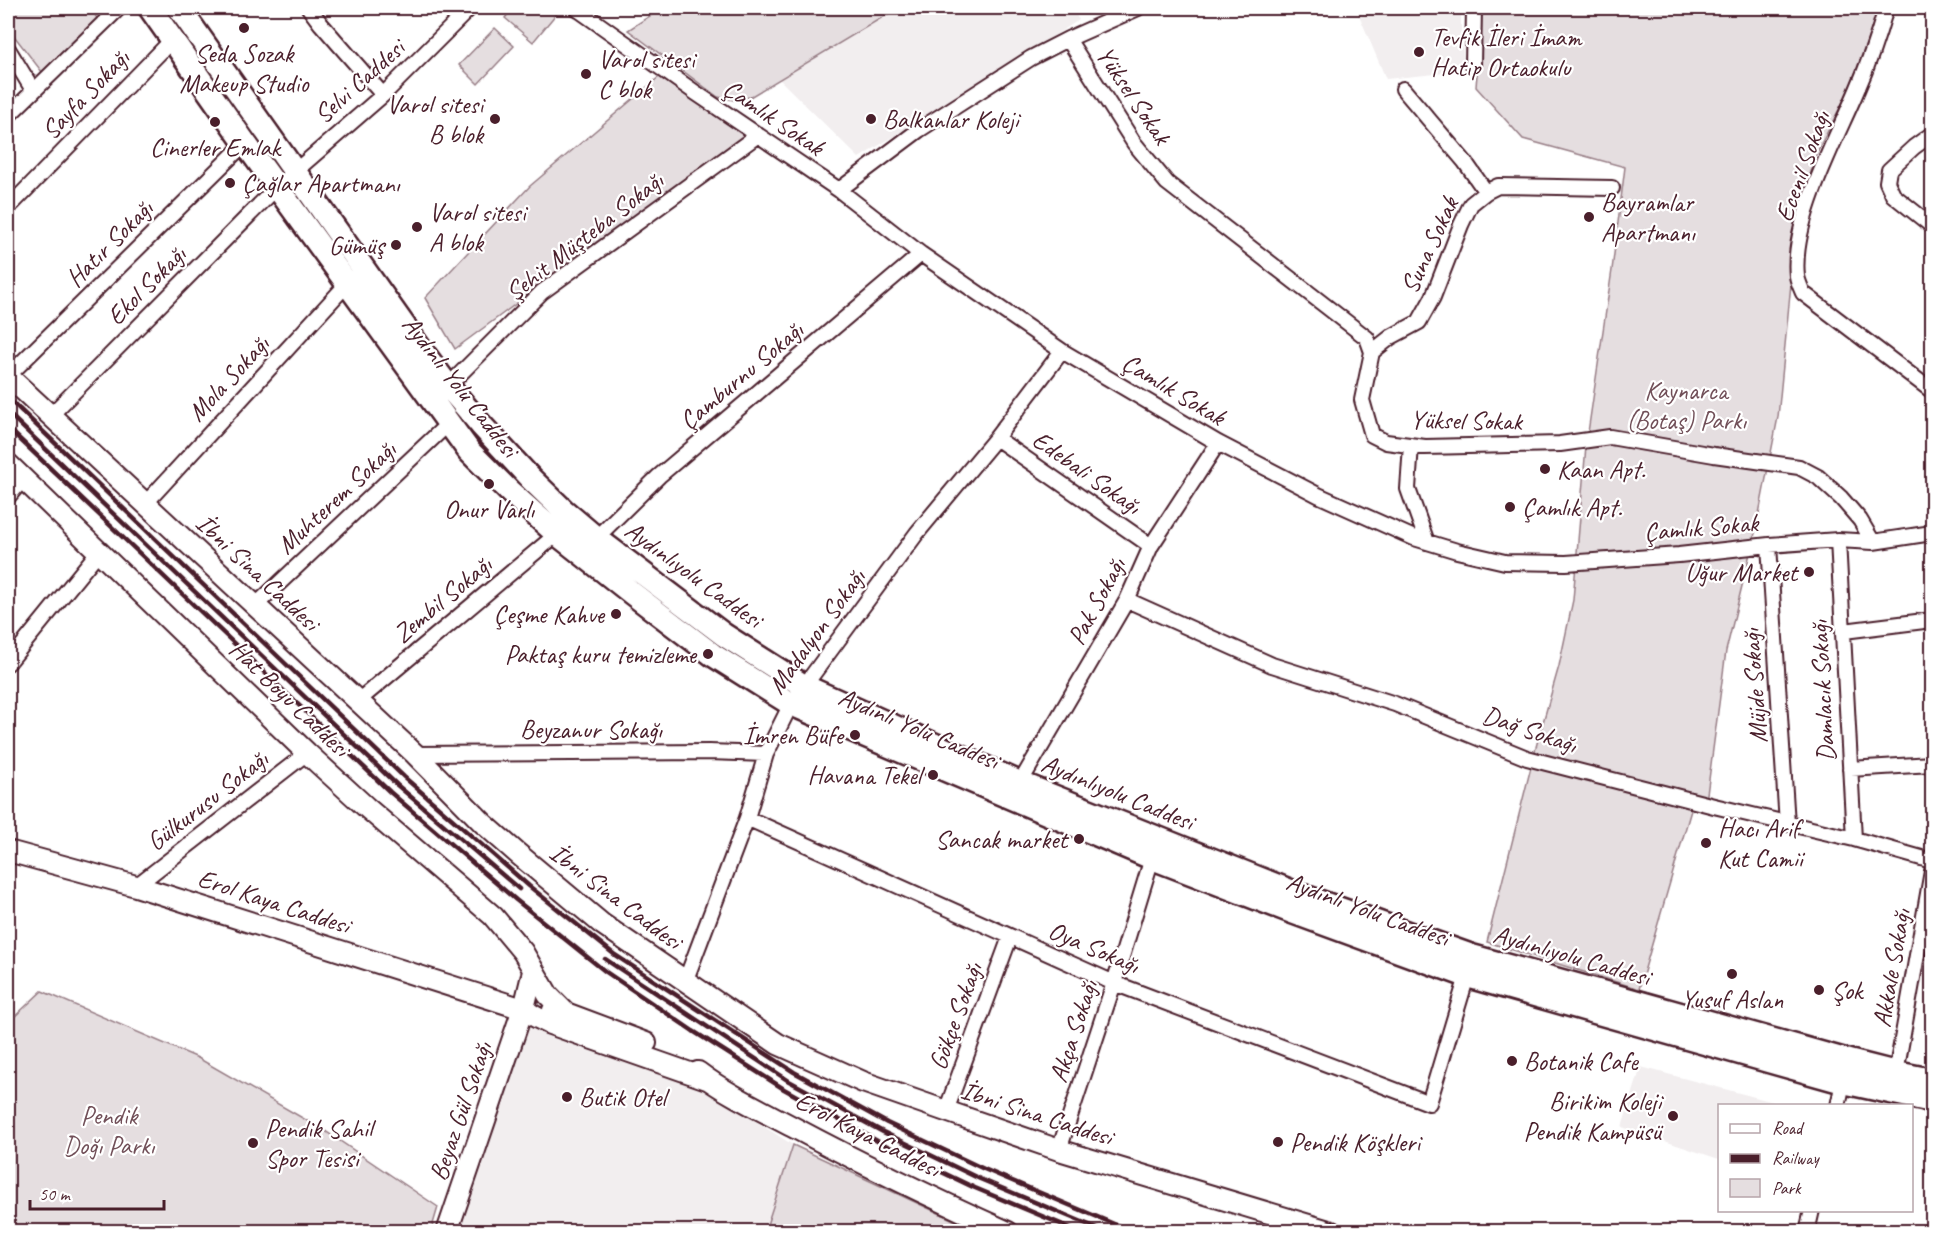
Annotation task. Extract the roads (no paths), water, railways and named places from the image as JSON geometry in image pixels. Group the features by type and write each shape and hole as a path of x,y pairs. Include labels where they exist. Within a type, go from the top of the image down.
{"main road":[{"name":"Aydınlı Yolu Caddesi","path":"150,8 245,143 285,179 347,284 470,451 510,492 557,534 713,655 791,704 1152,858 1467,976 1843,1082 1932,1101"},
{"name":"Aydınlıyolu Caddesi","path":"179,8 285,179 448,386 531,479 596,538 724,635 804,686 1020,783 1298,894 1472,956 1896,1073 1932,1080"}],"street":[{"path":"8,116 119,8"},
{"path":"309,8 383,95"},
{"name":"Selvi Caddesi","path":"285,179 383,95 470,8"},
{"name":"Çamlık Sokak","path":"576,8 839,190 921,254 1062,351 1218,443 1318,495 1427,542 1504,562 1566,562 1679,555 1838,540 1874,542 1932,533"},
{"path":"839,190 919,130 1031,58 1138,8"},
{"path":"1473,65 1474,8"},
{"name":"Ecenil Sokağı","path":"1886,8 1875,46 1824,164 1808,208 1799,246 1797,276 1803,293 1932,391"},
{"name":"Yüksel Sokak","path":"1068,39 1134,143 1167,183 1366,338 1372,352 1362,400 1372,435 1386,442 1425,447 1560,444 1610,437 1799,467 1818,477 1841,498 1860,520 1874,542"},
{"name":"Sayfa Sokağı","path":"8,208 172,40"},
{"path":"8,49 33,90"},
{"path":"1403,89 1465,162 1486,192"},
{"path":"1932,134 1889,170 1887,182 1893,195 1932,226"},
{"name":"Şehit Müşteba Sokağı","path":"448,386 542,292 758,135"},
{"name":"Hatır Sokağı","path":"8,376 245,143"},
{"name":"Ekol Sokağı","path":"50,417 285,179"},
{"name":"Suna Sokak","path":"1372,352 1391,337 1419,322 1433,297 1456,235 1471,204 1486,192 1498,186 1612,188"},
{"name":"Çamburnu Sokağı","path":"596,538 659,476 921,254"},
{"name":"Mola Sokağı","path":"145,504 347,284"},
{"name":"Madalyon Sokağı","path":"686,982 747,818 766,754 791,704 917,533 996,438 1062,351"},
{"name":"İbni Sina Caddesi","path":"8,376 415,754 484,824 540,873 602,924 778,1044 863,1082 946,1112 1059,1150 1332,1232"},
{"name":"Muhterem Sokağı","path":"255,606 449,423"},
{"name":"Edebali Sokağı","path":"996,438 1151,546"},
{"name":"Pak Sokağı","path":"1020,783 1126,600 1151,546 1218,443"},
{"path":"1411,445 1407,489 1427,542"},
{"name":"Hat Boyu Caddesi","path":"8,464 307,753 493,916 523,952 548,995 566,1012"},
{"path":"8,497 23,479"},
{"name":"Zembil Sokağı","path":"358,701 557,534"},
{"name":"Damlacık Sokağı","path":"1838,540 1854,839"},
{"name":"Müjde Sokağı","path":"1769,545 1787,824"},
{"path":"8,663 99,551"},
{"name":"Dağ Sokağı","path":"1126,600 1272,665 1395,704 1527,758 1854,839 1932,861"},
{"path":"1844,631 1932,620"},
{"name":"Beyzanur Sokağı","path":"415,754 709,752 766,754"},
{"name":"Gülkurusu Sokağı","path":"136,886 307,753"},
{"path":"1850,769 1932,764"},
{"name":"Oya Sokağı","path":"747,818 1114,983 1429,1103 1467,976"},
{"name":"Erol Kaya Caddesi","path":"8,851 136,886 523,1009 550,1024 706,1079"},
{"name":"Akça Sokağı","path":"1059,1150 1152,858"},
{"name":"Akkale Sokağı","path":"1896,1073 1932,871"},
{"name":"Gökçe Sokağı","path":"946,1112 1010,937"},
{"name":"Beyaz Gül Sokağı","path":"447,1232 523,1009 533,971"},
{"name":"Erol Kaya Caddesi","path":"523,1009 542,1008 566,1012 662,1050 678,1058 706,1079 845,1155 1008,1232"},
{"path":"1838,1104 1843,1082"},
{"path":"1807,1232 1812,1212"}],"railway":[{"path":"8,398 404,777 529,886 615,955 794,1072 887,1123 984,1169 1133,1232"},
{"path":"8,413 397,785 519,889"},
{"path":"8,428 390,792 516,900 606,972 784,1089 879,1142 975,1188 1080,1232"},
{"path":"605,959 789,1081 883,1132 980,1179 1106,1232"}],"place":[{"name":"Seda Sozak Makeup Studio","path":"244,28"},
{"name":"Tevfik İleri İmam Hatip Ortaokulu","path":"1419,52"},
{"name":"Varol sitesi C blok","path":"586,74"},
{"name":"Varol sitesi B blok","path":"495,119"},
{"name":"Balkanlar Koleji","path":"871,119"},
{"name":"Cinerler Emlak","path":"215,122"},
{"name":"Çağlar Apartmanı","path":"230,183"},
{"name":"Bayramlar Apartmanı","path":"1589,217"},
{"name":"Varol sitesi A blok","path":"417,227"},
{"name":"Gümüş","path":"396,245"},
{"name":"Kaan Apt.","path":"1545,469"},
{"name":"Onur Varlı","path":"489,484"},
{"name":"Çamlık Apt.","path":"1510,507"},
{"name":"Uğur Market","path":"1809,572"},
{"name":"Çeşme Kahve","path":"616,614"},
{"name":"Paktaş kuru temizleme","path":"708,654"},
{"name":"İmren Büfe","path":"855,735"},
{"name":"Havana Tekel","path":"933,775"},
{"name":"Sancak market","path":"1079,839"},
{"name":"Hacı Arif Kut Camii","path":"1706,843"},
{"name":"Yusuf Aslan","path":"1732,974"},
{"name":"Şok","path":"1819,990"},
{"name":"Botanik Cafe","path":"1512,1061"},
{"name":"Butik Otel","path":"567,1097"},
{"name":"Birikim Koleji Pendik Kampüsü","path":"1673,1116"},
{"name":"Pendik Köşkleri","path":"1278,1142"},
{"name":"Pendik Sahil Spor Tesisi","path":"253,1143"}],"park label":[{"name":"Kaynarca (Botaş) Parkı","path":"1686,405"},
{"name":"Pendik Doğı Parkı","path":"109,1130"}]}
